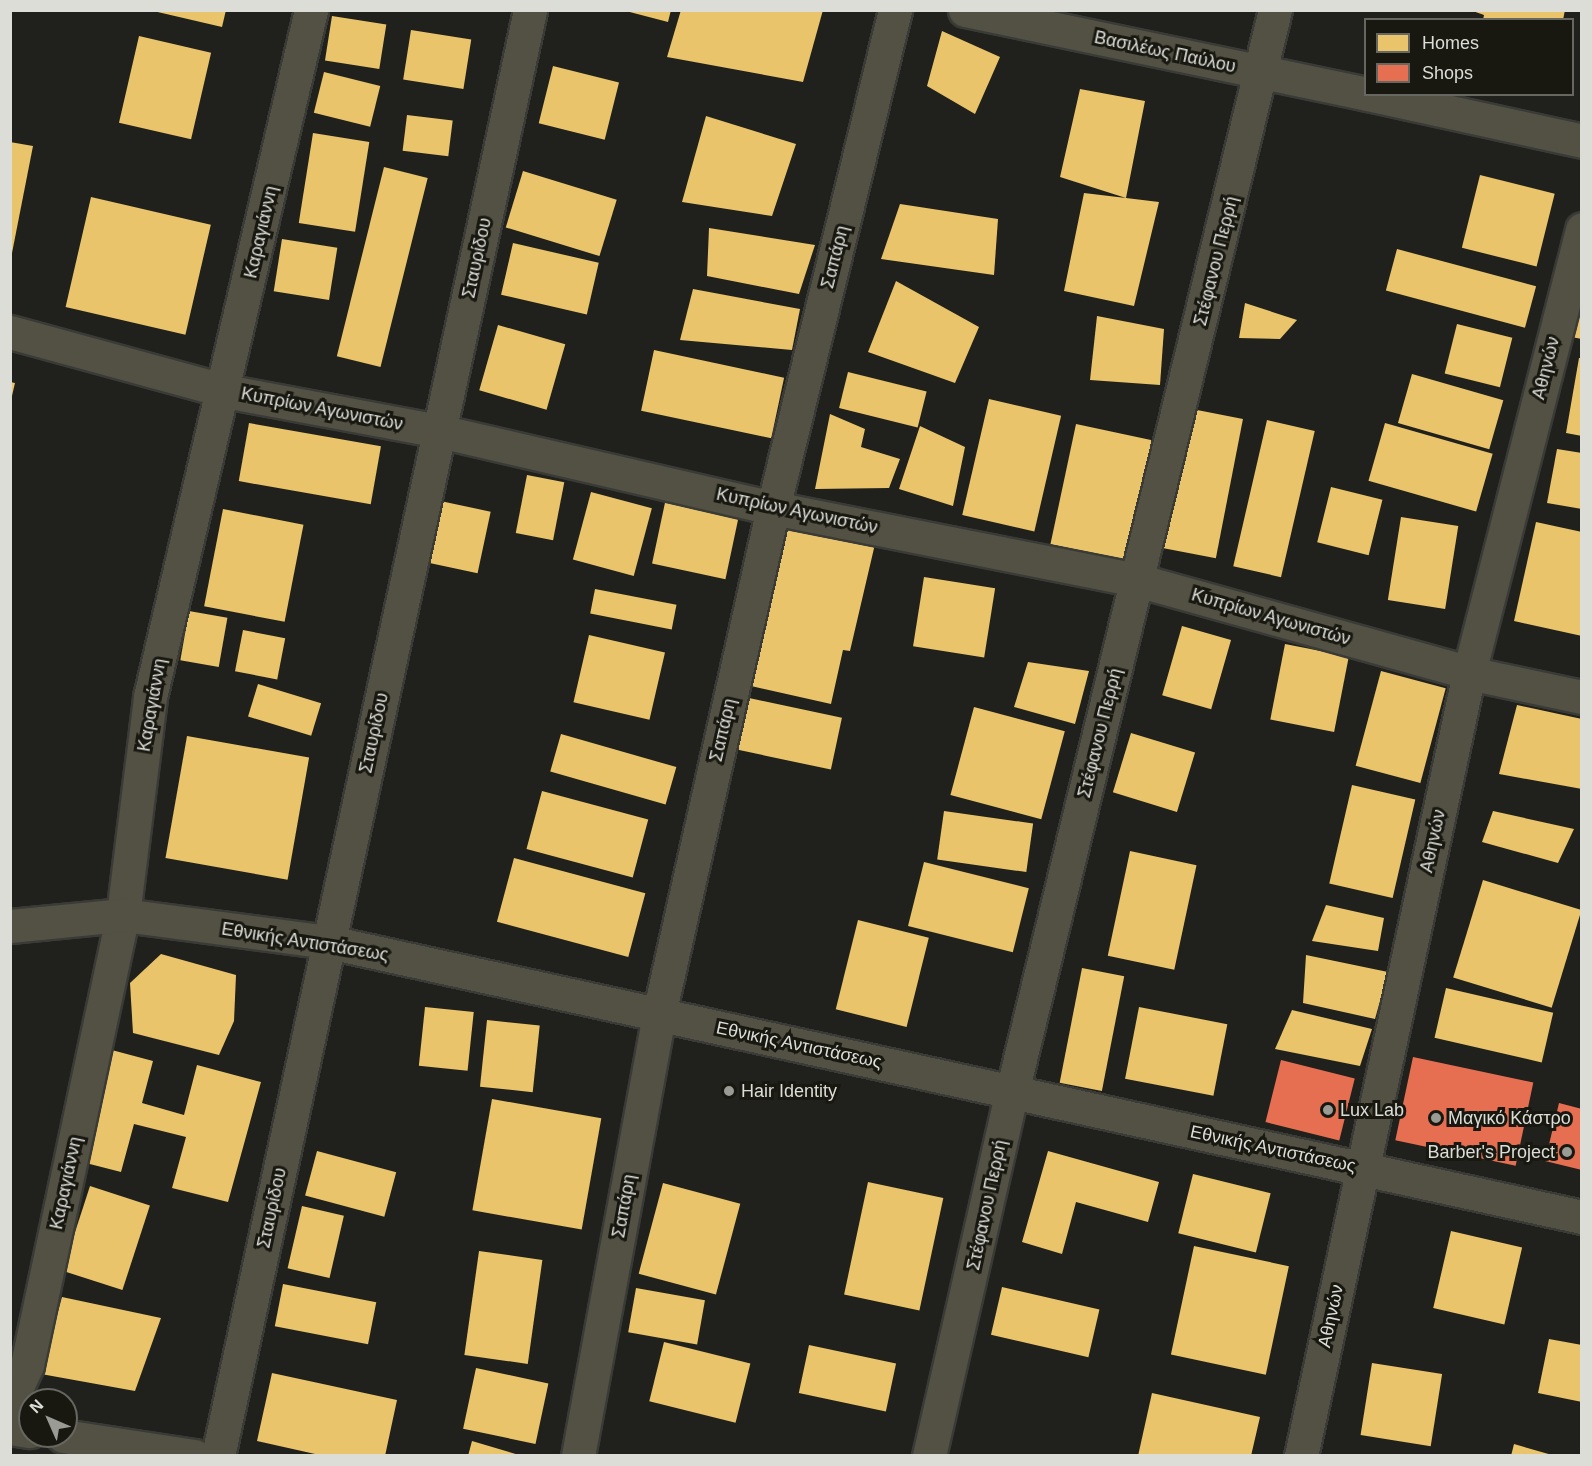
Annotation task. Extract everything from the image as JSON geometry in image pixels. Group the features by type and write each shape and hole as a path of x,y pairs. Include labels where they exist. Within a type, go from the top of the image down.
{"street":[{"name":"Καραγιάννη","path":"10,1402 27,1365 123,915 150,697 225,391 311,10"},
{"name":"Σταυρίδου","path":"218,1455 530,10"},
{"name":"Σαπάρη","path":"578,1455 658,1014 773,508 895,10"},
{"name":"Βασιλέως Παύλου","path":"965,10 1364,94"},
{"name":"Στέφανου Περρή","path":"929,1455 1012,1092 1262,72 1275,10"},
{"name":"Βασιλέως Παύλου","path":"1375,96 1581,141"},
{"name":"Αθηνών","path":"1301,1455 1469,673 1581,229"},
{"name":"Κυπρίων Αγωνιστών","path":"10,332 225,391 439,431 773,508 1137,580 1469,673 1581,697"},
{"name":"Εθνικής Αντιστάσεως","path":"10,926 123,915 329,942 1581,1217"},
{"path":"78,1438 194,1455"}],"building: Homes":[{"path":"149,10 226,10 222,27"},
{"path":"622,10 671,10 668,22"},
{"path":"681,10 823,10 803,82 667,57"},
{"path":"1470,10 1565,10 1563,18 1483,18 1484,15"},
{"path":"332,16 386,25 379,69 325,60"},
{"path":"411,30 471,40 463,89 403,79"},
{"path":"942,31 1000,57 975,114 927,86"},
{"path":"139,36 211,53 191,139 119,123"},
{"path":"553,66 619,82 605,140 539,123"},
{"path":"324,72 380,86 370,127 314,113"},
{"path":"1080,89 1145,101 1126,198 1060,177"},
{"path":"407,115 453,121 448,156 403,151"},
{"path":"706,116 796,144 772,216 682,202"},
{"path":"313,133 369,142 355,232 299,223"},
{"path":"10,142 33,146 12,253 10,253"},
{"path":"384,167 428,178 380,367 337,356"},
{"path":"523,171 617,200 599,256 506,227"},
{"path":"1480,175 1555,194 1537,266 1462,248"},
{"path":"1084,193 1159,202 1134,306 1064,291"},
{"path":"91,197 211,225 185,335 66,307"},
{"path":"900,204 998,219 994,275 881,259"},
{"path":"709,228 815,245 799,294 707,276"},
{"path":"282,239 337,248 329,300 274,291"},
{"path":"513,243 599,263 587,314 501,295"},
{"path":"1397,249 1536,286 1525,328 1386,291"},
{"path":"896,281 979,327 955,383 868,352"},
{"path":"693,289 800,309 792,350 680,340"},
{"path":"1582,290 1582,339 1571,337"},
{"path":"1245,303 1297,320 1280,339 1239,338"},
{"path":"1097,316 1164,329 1160,385 1090,380"},
{"path":"1457,324 1512,338 1500,387 1445,373"},
{"path":"498,325 565,344 547,410 479,390"},
{"path":"654,350 784,378 771,438 641,411"},
{"path":"1579,358 1582,358 1582,436 1566,433"},
{"path":"848,372 927,392 918,427 839,408"},
{"path":"1412,374 1503,400 1489,449 1398,423"},
{"path":"10,382 15,383 11,400 10,400"},
{"path":"989,399 1061,416 1034,532 962,515"},
{"path":"1187,408 1243,419 1216,558 1160,547"},
{"path":"830,414 865,429 861,447 900,459 889,488 815,489"},
{"path":"1267,420 1315,431 1281,577 1233,566"},
{"path":"249,423 381,446 371,504 239,481"},
{"path":"1385,423 1493,454 1476,512 1368,481"},
{"path":"1076,424 1153,440 1128,561 1050,544"},
{"path":"920,426 965,447 953,506 899,489"},
{"path":"1557,449 1582,453 1582,509 1547,503"},
{"path":"527,475 564,482 553,540 516,533"},
{"path":"1331,487 1382,500 1369,555 1317,542"},
{"path":"591,492 652,508 634,576 573,560"},
{"path":"666,498 739,514 725,579 652,564"},
{"path":"431,499 491,512 478,573 418,561"},
{"path":"223,509 303,525 285,622 204,606"},
{"path":"1401,517 1458,526 1445,609 1388,600"},
{"path":"1536,522 1582,532 1582,636 1514,621"},
{"path":"787,525 875,544 850,651 843,650 831,704 751,686"},
{"path":"924,577 995,588 984,657 913,646"},
{"path":"595,589 676,605 672,629 590,614"},
{"path":"189,611 227,618 219,667 180,660"},
{"path":"1182,626 1231,640 1211,709 1162,695"},
{"path":"243,630 285,638 277,679 235,671"},
{"path":"589,635 665,653 649,720 573,702"},
{"path":"1285,644 1349,656 1334,732 1270,720"},
{"path":"1028,662 1089,671 1075,724 1014,707"},
{"path":"1381,671 1446,688 1420,783 1356,766"},
{"path":"258,684 321,703 311,736 248,717"},
{"path":"749,698 842,718 831,770 738,750"},
{"path":"1517,705 1582,719 1582,789 1499,774"},
{"path":"974,707 1065,731 1041,819 950,795"},
{"path":"1131,733 1195,753 1177,812 1113,792"},
{"path":"561,734 676,767 666,805 550,771"},
{"path":"187,736 309,758 288,880 165,858"},
{"path":"1352,785 1415,800 1393,898 1329,883"},
{"path":"542,791 648,819 633,877 526,849"},
{"path":"944,811 1033,824 1026,872 937,860"},
{"path":"1493,811 1574,829 1558,863 1482,842"},
{"path":"1130,851 1197,865 1174,970 1108,956"},
{"path":"514,858 645,893 628,957 497,922"},
{"path":"924,862 1029,888 1013,952 908,926"},
{"path":"1483,880 1581,910 1552,1008 1453,978"},
{"path":"1326,905 1384,918 1378,951 1312,941"},
{"path":"858,920 929,938 907,1027 836,1009"},
{"path":"161,954 236,975 234,1021 219,1055 133,1033 130,983"},
{"path":"1306,955 1388,972 1375,1019 1303,1003"},
{"path":"1082,968 1124,976 1102,1091 1060,1083"},
{"path":"1446,988 1553,1013 1542,1062 1435,1038"},
{"path":"425,1007 474,1012 468,1071 419,1066"},
{"path":"1139,1007 1227,1024 1213,1096 1125,1079"},
{"path":"1292,1010 1372,1029 1360,1066 1275,1049"},
{"path":"487,1020 540,1026 533,1092 480,1087"},
{"path":"108,1049 153,1061 142,1103 184,1115 197,1065 261,1082 228,1202 172,1188 186,1137 134,1124 121,1172 78,1161"},
{"path":"492,1099 601,1118 582,1230 472,1210"},
{"path":"317,1151 396,1172 384,1217 305,1195"},
{"path":"1048,1151 1159,1182 1148,1222 1076,1202 1062,1254 1022,1242"},
{"path":"1193,1174 1271,1193 1256,1253 1178,1233"},
{"path":"868,1182 943,1198 919,1310 844,1294"},
{"path":"663,1183 740,1204 716,1295 639,1274"},
{"path":"90,1186 150,1205 122,1290 62,1271"},
{"path":"302,1206 344,1216 330,1278 288,1268"},
{"path":"1451,1231 1522,1247 1504,1324 1433,1308"},
{"path":"1194,1246 1289,1266 1266,1375 1171,1355"},
{"path":"479,1251 542,1260 528,1364 464,1355"},
{"path":"283,1284 376,1302 368,1344 275,1326"},
{"path":"1002,1287 1099,1309 1088,1357 991,1335"},
{"path":"636,1288 705,1300 697,1344 628,1332"},
{"path":"62,1297 161,1318 135,1391 41,1374"},
{"path":"1549,1339 1582,1345 1582,1402 1538,1393"},
{"path":"664,1342 750,1364 736,1423 649,1401"},
{"path":"809,1345 896,1364 886,1411 799,1393"},
{"path":"1372,1363 1442,1374 1431,1446 1361,1435"},
{"path":"476,1368 548,1383 535,1444 463,1429"},
{"path":"272,1373 397,1400 385,1456 324,1456 257,1441"},
{"path":"1152,1393 1260,1417 1251,1456 1138,1456"},
{"path":"472,1441 519,1455 519,1456 468,1456"},
{"path":"1514,1444 1552,1455 1552,1456 1511,1456"}],"building: Shops":[{"path":"1413,1057 1533,1083 1516,1166 1395,1140"},
{"path":"1281,1060 1355,1078 1339,1140 1266,1122"},
{"path":"1559,1103 1582,1109 1582,1170 1545,1161"}],"place":[{"name":"Hair Identity","path":"729,1091"},
{"name":"Lux Lab","path":"1328,1110"},
{"name":"Μαγικό Κάστρο","path":"1436,1118"},
{"name":"Barber's Project","path":"1567,1152"}]}
